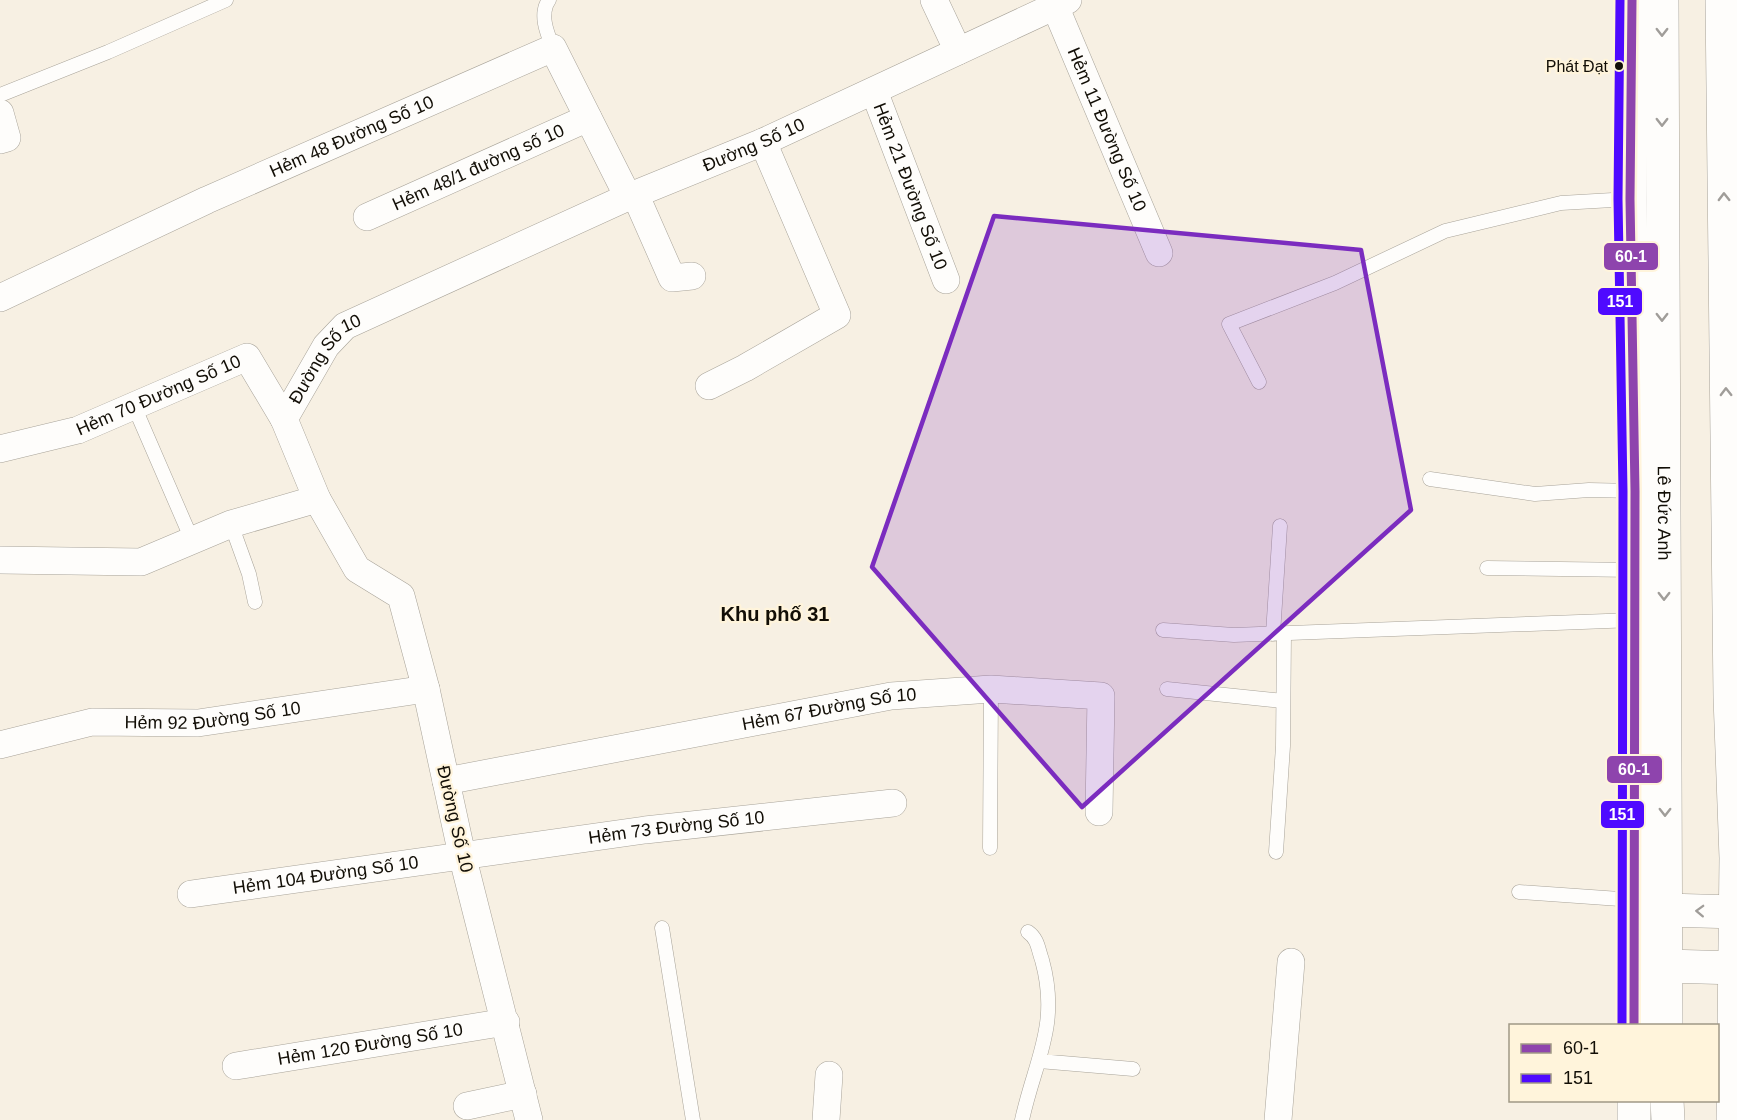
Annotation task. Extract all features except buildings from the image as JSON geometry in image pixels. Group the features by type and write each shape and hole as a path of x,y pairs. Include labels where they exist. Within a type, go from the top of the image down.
{"main road":[{"name":"Lê Đức Anh","path":"1632,0 1630,199 1635,491 1634,1024"},
{"name":"Lê Đức Anh","path":"1662,0 1666,1024"},
{"path":"1722,0 1731,252 1736,912 1733,1120"},
{"path":"1665,910 1736,912"},
{"path":"1666,966 1735,968"},
{"path":"1634,1102 1634,1120"},
{"path":"1667,1102 1668,1120"}],"street":[{"path":"934,0 958,51"},
{"name":"Đường Số 10","path":"529,1120 462,855 426,689 401,596 357,569 317,499 284,419 326,346 345,326 632,195 763,142 1061,3"},
{"name":"Hẻm 11 Đường Số 10","path":"1061,3 1159,253"},
{"path":"553,48 588,118 632,195 672,278 692,276"},
{"name":"Hẻm 48 Đường Số 10","path":"0,298 207,200 553,48"},
{"name":"Hẻm 21 Đường Số 10","path":"874,91 946,280"},
{"path":"0,113 7,138 0,140"},
{"name":"Hẻm 48/1 đường số 10","path":"367,218 588,118"},
{"path":"709,386 837,315 763,142"},
{"name":"Hẻm 70 Đường Số 10","path":"0,449 78,430 247,357 284,419"},
{"path":"0,560 141,562 231,524 317,499"},
{"name":"Hẻm 92 Đường Số 10","path":"0,744 92,722 198,723 426,689"},
{"name":"Hẻm 67 Đường Số 10","path":"446,781 891,696 991,689 1101,696 1099,812"},
{"name":"Hẻm 73 Đường Số 10","path":"462,855 645,830 893,803"},
{"name":"Hẻm 104 Đường Số 10","path":"191,894 462,855"},
{"path":"1278,1120 1291,962"},
{"name":"Hẻm 120 Đường Số 10","path":"236,1066 506,1022"},
{"path":"826,1120 829,1075"},
{"path":"467,1106 523,1094"}],"lane":[{"path":"0,95 108,52 226,0"},
{"path":"549,0 545,6 545,30 553,48"},
{"path":"1259,382 1229,324 1335,283 1445,231 1561,203 1630,199"},
{"path":"134,406 192,540"},
{"path":"1430,479 1535,494 1589,490 1635,491"},
{"path":"231,524 255,602"},
{"path":"1276,852 1283,701 1279,633 1280,526"},
{"path":"1487,567 1634,570"},
{"path":"1163,630 1234,634 1635,620"},
{"path":"990,848 991,689"},
{"path":"1167,689 1283,701"},
{"path":"1519,892 1634,900"},
{"path":"662,928 693,1120"},
{"path":"1022,1120 1050,1012 1041,958 1035,938 1028,932"},
{"path":"1039,1061 1133,1069"}],"highlighted area":[{"path":"994,216 1361,250 1411,510 1082,807 872,567"}],"transit line":[{"name":"151","path":"1620,0 1618,199 1623,491 1622,1024"},
{"name":"60-1","path":"1632,0 1630,199 1635,491 1634,1024"}],"place":[{"name":"Phát Đạt","path":"1619,66"}],"district":[{"name":"Khu phố 31","path":"775,614"}]}
